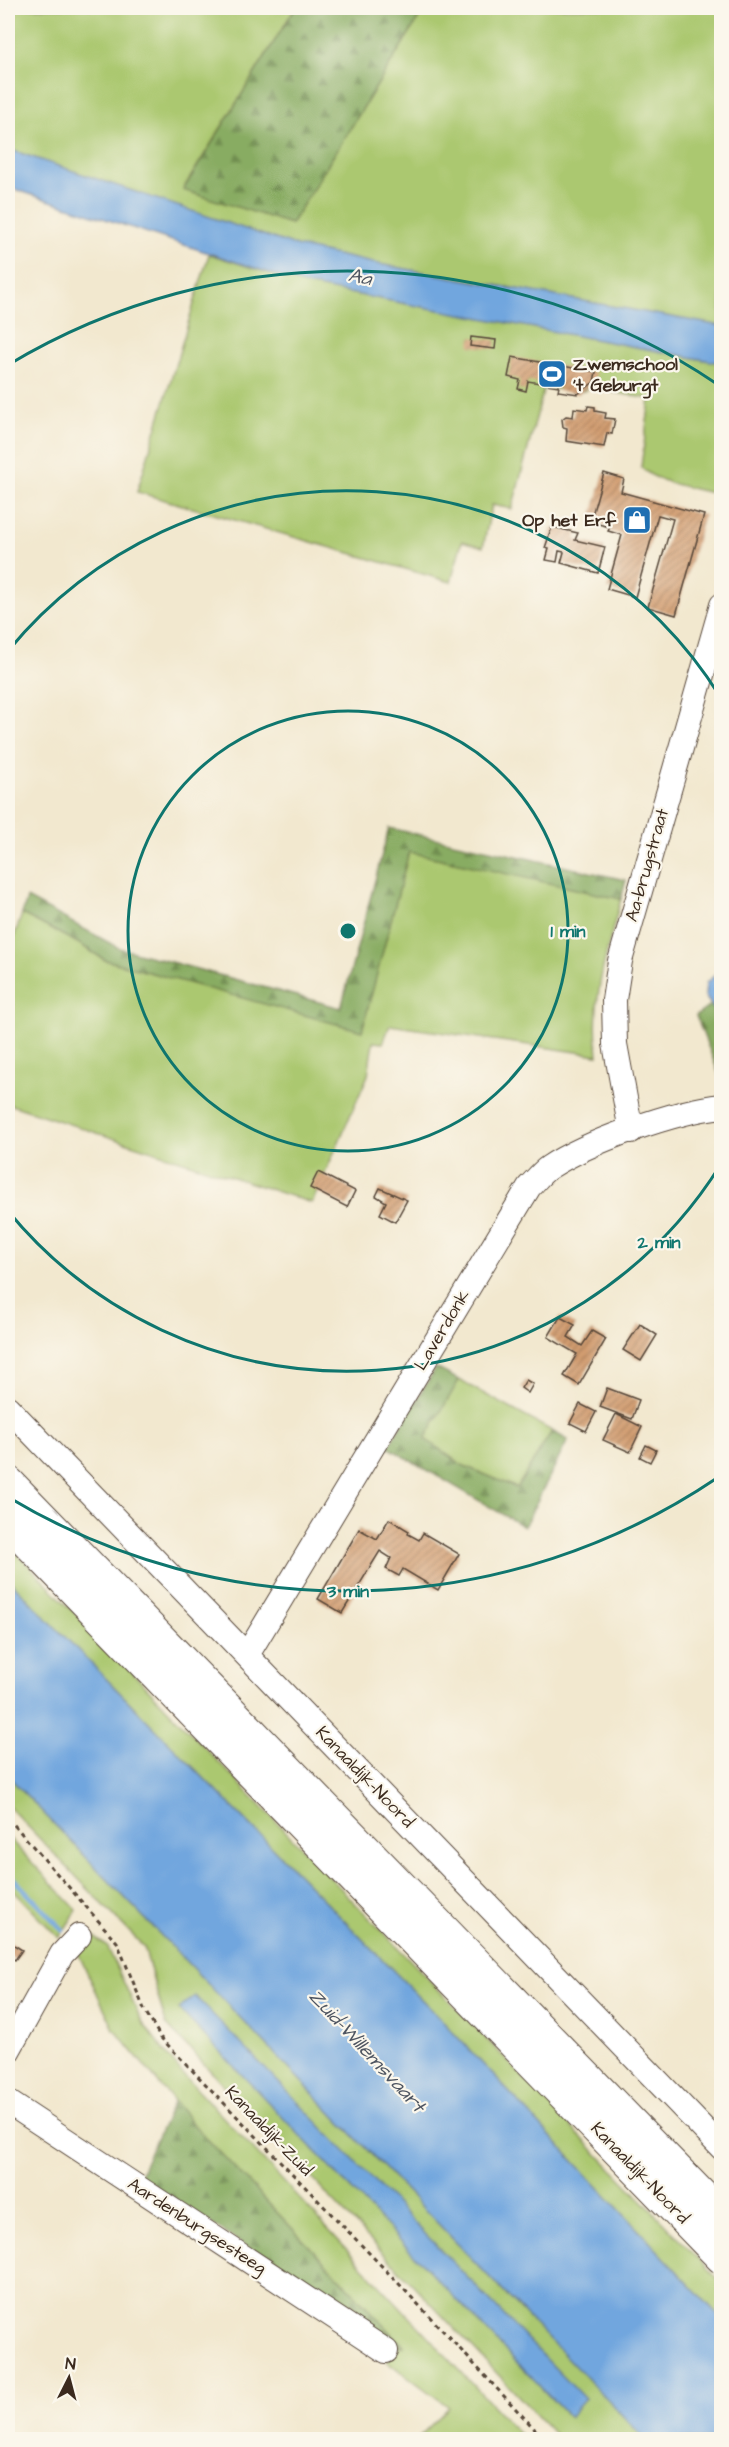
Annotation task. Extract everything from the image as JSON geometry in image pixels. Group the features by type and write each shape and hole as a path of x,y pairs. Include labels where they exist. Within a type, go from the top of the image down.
{"highway":[{"name":"Kanaaldijk-Noord","path":"8,1483 722,2217"},
{"name":"Kanaaldijk-Noord","path":"8,1521 722,2257"}],"street":[{"name":"Aa-brugstraat","path":"630,1131 615,1044 614,1000 620,961 722,605"},
{"name":"Laverdonk","path":"247,1655 529,1187 546,1169 573,1153 630,1131 701,1108 722,1106"},
{"name":"Kanaaldijk-Noord","path":"8,1408 722,2148"},
{"path":"8,2051 62,1954 79,1935"},
{"name":"Aardenburgsesteeg","path":"8,2102 386,2350"}],"path":[{"name":"Kanaaldijk-Zuid","path":"8,1818 117,1942 144,2009 161,2037 545,2439"}],"green space":[{"path":"8,8 295,8 183,189 291,224 425,8 721,8 721,326 373,263 296,246 8,149"},
{"path":"295,8 425,8 291,224 183,190"},
{"path":"209,254 306,285 721,363 721,491 716,494 687,487 665,481 647,472 641,467 650,399 586,387 585,391 544,388 512,509 492,505 483,547 462,541 451,582 137,492"},
{"path":"389,828 626,880 621,899 409,852 362,1031 105,960 22,914 27,898 119,948 341,1008"},
{"path":"409,851 621,899 605,958 598,995 596,1034 598,1055 390,1025 383,1043 373,1042 368,1075 312,1203 8,1104 8,954 22,914 105,960 362,1030"},
{"path":"711,1005 721,1020 721,1079 696,1016"},
{"path":"436,1368 459,1380 425,1439 462,1465 517,1488 552,1431 568,1440 524,1527 388,1447"},
{"path":"459,1380 552,1431 517,1488 462,1465 425,1439"},
{"path":"8,1544 721,2282 721,2318 433,2011 8,1579"},
{"path":"8,1776 645,2439 623,2439 619,2435 613,2439 559,2439 166,2024 144,1947 8,1806","holes":["179,2008 584,2399 568,2416"]},
{"path":"8,1837 77,1910 59,1938 8,1885"},
{"path":"93,1937 107,1946 142,2022 180,2071 524,2439 417,2439 449,2407 387,2361 398,2347 404,2346 191,2122 114,2029 78,1953"},
{"path":"174,2101 191,2122 404,2346 398,2347 139,2176"}],"water":[{"name":"Aa","path":"8,149 296,246 373,263 721,326 721,363 306,285 8,187"},
{"path":"721,970 721,1020 705,996 706,983"},
{"name":"Zuid-Willemsvaart","path":"8,1579 433,2011 721,2318 721,2439 645,2439 8,1776"},
{"path":"195,1996 585,2399 569,2417 179,2009"}],"building":[{"path":"471,337 496,340 495,349 470,346"},
{"path":"512,357 596,372 594,382 578,394 558,391 559,386 528,381 526,391 518,389 520,380 508,377"},
{"path":"588,406 595,407 595,411 606,413 605,418 615,419 612,434 607,433 604,447 566,441 567,428 563,427 562,419 566,416 573,417 574,408 587,410"},
{"path":"604,473 624,479 621,492 704,515 676,615 648,607 673,519 658,515 635,597 607,589 622,535 608,531 610,527 590,522"},
{"path":"552,527 578,533 575,540 605,547 598,573 561,563 564,552 559,551 557,562 546,560 549,549 545,548"},
{"path":"318,1172 355,1191 347,1207 310,1188"},
{"path":"380,1188 407,1200 395,1222 380,1214 386,1202 376,1196"},
{"path":"560,1317 575,1325 568,1337 582,1346 592,1331 606,1339 579,1385 564,1376 577,1354 548,1337"},
{"path":"640,1324 657,1335 641,1361 623,1350"},
{"path":"526,1380 533,1384 528,1393 521,1388"},
{"path":"607,1388 639,1400 632,1419 600,1407"},
{"path":"580,1404 596,1412 586,1431 570,1423"},
{"path":"616,1414 642,1427 630,1452 603,1440"},
{"path":"646,1445 656,1450 650,1462 640,1457"},
{"path":"389,1519 419,1540 423,1533 459,1554 438,1590 403,1569 399,1576 386,1569 391,1558 380,1551 342,1613 318,1599 359,1529 377,1539"},
{"path":"8,1941 22,1950 15,1960 8,1955"}],"waterway":[{"path":"8,1873 63,1930"}],"place":[{"name":"Zwemschool 't Geburgt","path":"552,374"},
{"name":"Op het Erf","path":"637,520"}]}
